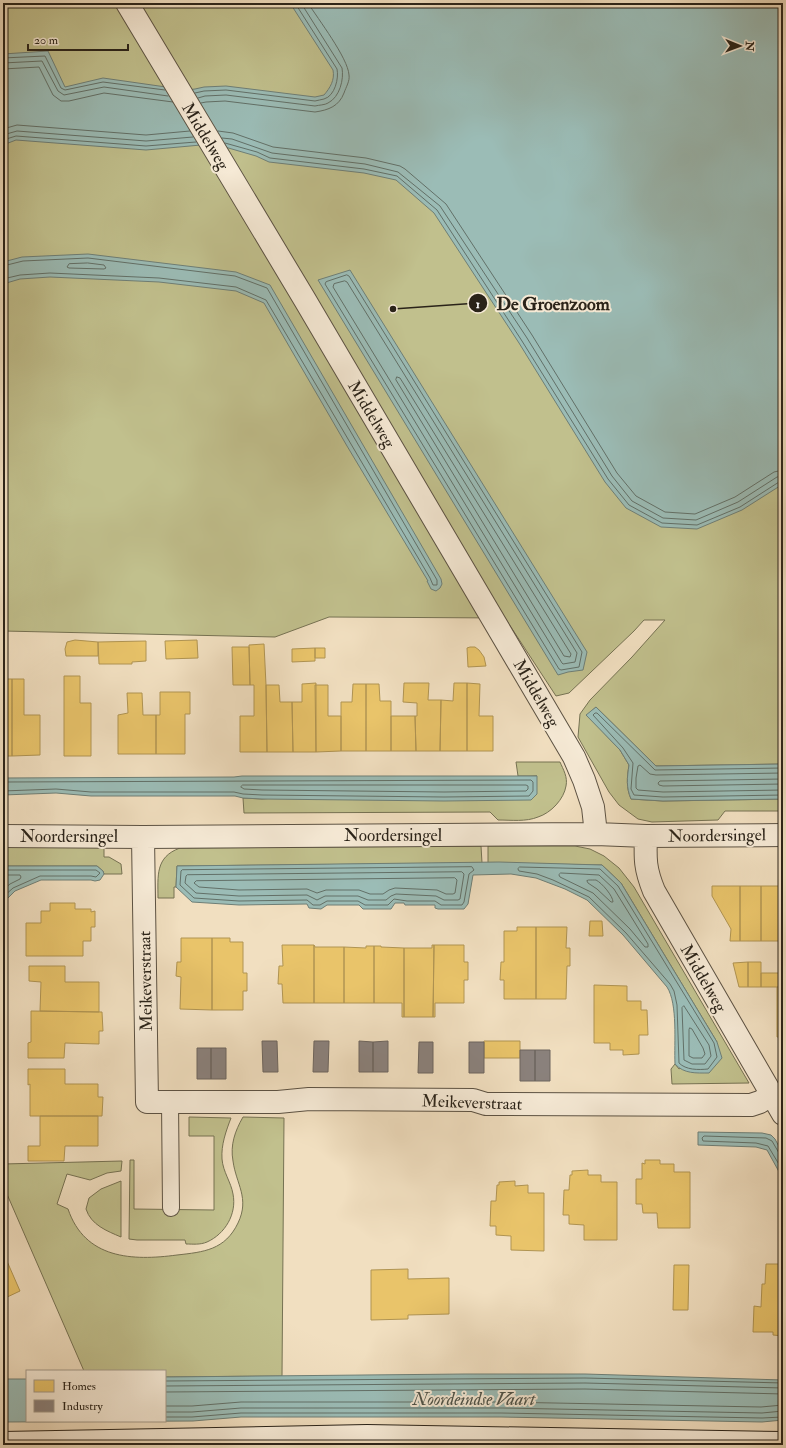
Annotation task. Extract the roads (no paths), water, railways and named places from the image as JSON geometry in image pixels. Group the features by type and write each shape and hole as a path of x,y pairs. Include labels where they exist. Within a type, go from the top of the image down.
{"street":[{"name":"Middelweg","path":"127,3 314,314 574,757 593,806 596,834"},
{"name":"Noordersingel","path":"3,836 143,837 596,834 646,836 783,834"},
{"name":"Middelweg","path":"646,836 645,855 647,873 654,890 783,1114"},
{"name":"Meikeverstraat","path":"143,837 147,1102 278,1102 309,1099 472,1100 486,1104 751,1105 772,1095"},
{"path":"3,1443 59,1444 367,1436 783,1443"}],"lane":[{"path":"170,1102 171,1208"}],"water":[{"path":"290,3 783,3 783,484 742,510 697,529 661,527 626,508 605,482 519,343 434,213 396,180 364,173 269,162 256,156 225,147 201,145 146,150 16,140 3,145 3,54 48,51 65,87 103,78 187,90 204,87 226,86 315,97 324,95 332,84 333,70"},
{"path":"88,254 236,272 270,285 441,579 442,584 440,588 436,591 431,589 428,581 264,303 236,291 159,282 50,277 20,279 3,284 3,262 22,257"},
{"path":"350,270 587,652 583,670 558,675 318,280"},
{"path":"596,707 656,766 783,764 783,799 663,801 631,799 627,782 629,765 620,750 586,715"},
{"path":"537,776 537,794 531,800 444,801 262,799 235,796 91,796 56,793 3,795 3,778"},
{"path":"499,862 602,865 621,883 717,1042 722,1058 709,1073 695,1073 682,1070 675,1064 675,1024 673,1003 670,994 667,987 623,935 587,900 565,889 536,878 511,874 473,875 468,904 464,909 438,909 435,908 435,905 405,905 404,903 395,903 391,909 363,909 359,905 327,905 321,909 309,908 307,904 239,905 192,902 176,887 177,866"},
{"path":"3,866 97,866 103,871 104,874 100,880 95,881 41,880 15,891 3,903"},
{"path":"698,1132 762,1133 771,1135 775,1139 783,1154 783,1179 767,1150 756,1147 698,1145"},
{"name":"Noordeindse Vaart","path":"585,1374 783,1380 783,1420 762,1422 501,1417 241,1417 193,1421 166,1421 166,1377"},
{"path":"3,1379 26,1379 26,1422 3,1422"}],"place":[{"name":"De Groenzoom","path":"393,309"}]}
